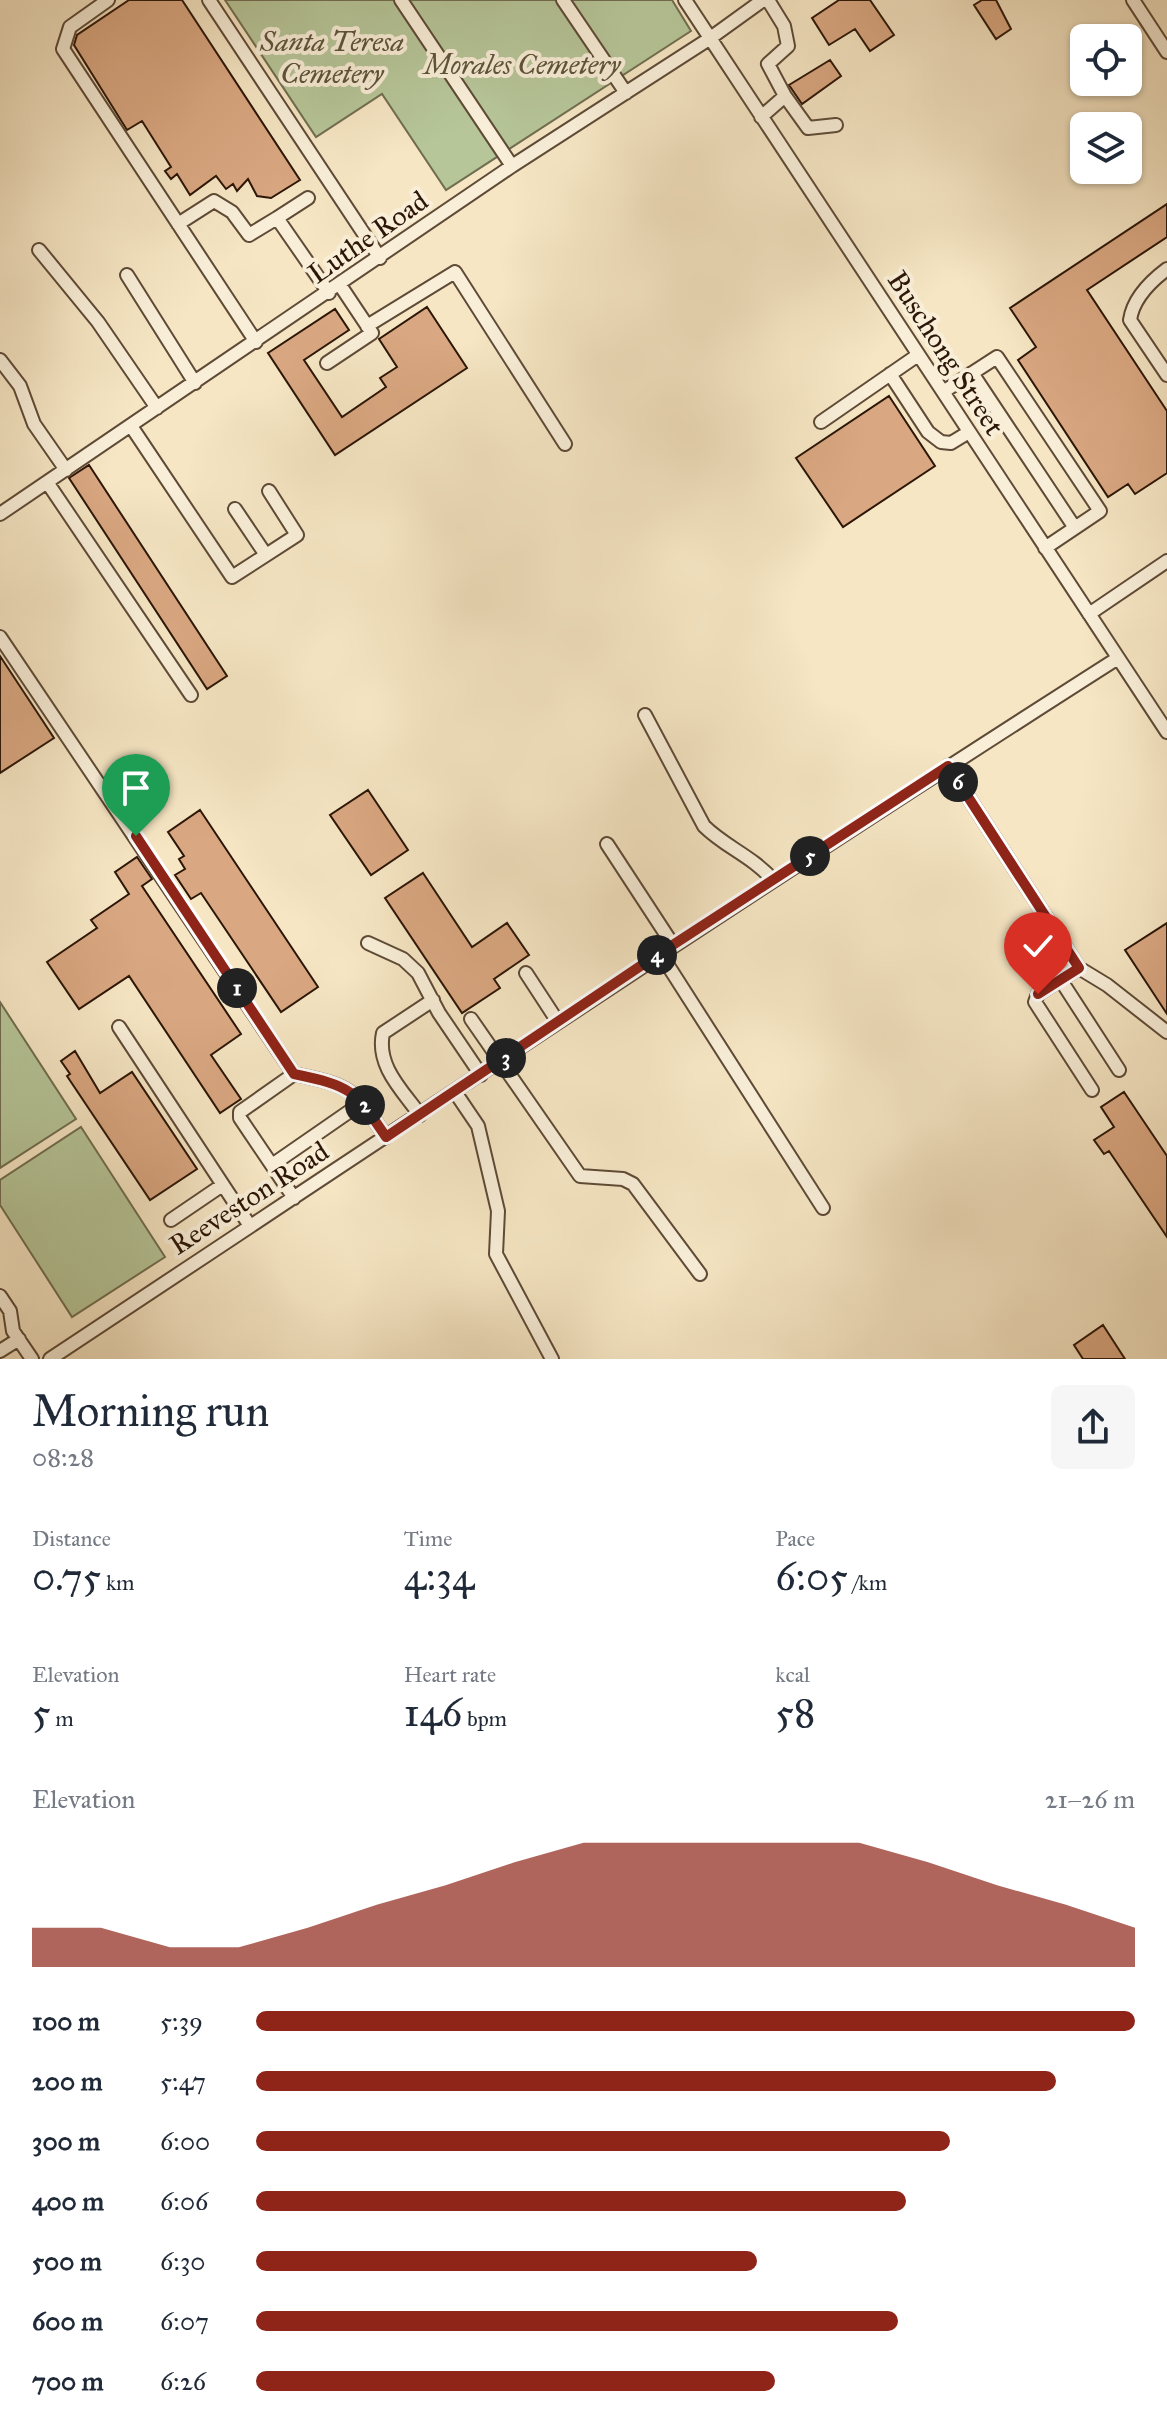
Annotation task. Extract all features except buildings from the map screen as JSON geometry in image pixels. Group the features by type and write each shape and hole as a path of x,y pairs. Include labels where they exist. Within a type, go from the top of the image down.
{"street":[{"path":"108,0 70,27 63,49 256,342"},
{"path":"209,0 380,258"},
{"path":"401,0 512,166"},
{"path":"563,0 626,93"},
{"name":"Buschong Street","path":"685,0 1167,732"},
{"path":"766,0 784,26 788,46 768,64 785,96 808,128 836,125"},
{"name":"Luthe Road","path":"0,514 512,166 766,0"},
{"path":"1133,0 1167,52"},
{"path":"761,117 785,96"},
{"path":"178,224 214,201 232,212 249,235 308,198"},
{"path":"277,218 329,293"},
{"path":"39,250 98,322 157,408"},
{"path":"1167,269 1147,286 1131,310 1130,320 1167,375"},
{"path":"367,326 455,272 565,444"},
{"path":"127,275 195,383"},
{"path":"327,363 372,333 340,285"},
{"path":"821,422 918,355"},
{"path":"943,392 997,357 1100,511 1045,548"},
{"path":"0,360 20,386 34,424 66,470"},
{"path":"972,373 1075,528"},
{"path":"890,374 935,438 951,443 969,432"},
{"path":"131,426 232,577 297,535 269,491"},
{"path":"47,482 191,695"},
{"path":"235,509 266,555"},
{"path":"1089,614 1167,561"},
{"path":"0,637 294,1074 343,1087 363,1102 386,1137"},
{"name":"Reeveston Road","path":"50,1359 660,953 1118,658"},
{"path":"645,715 704,826 714,836 757,862 773,880"},
{"path":"948,766 1079,968 1167,1032"},
{"path":"607,844 673,945"},
{"path":"368,943 403,959 418,973 481,1075"},
{"path":"660,953 823,1208"},
{"path":"1079,968 1038,994 1035,1002 1092,1090"},
{"path":"526,973 558,1022"},
{"path":"1060,979 1119,1070"},
{"path":"420,1115 382,1060 379,1049 383,1033 433,1000"},
{"path":"471,1019 580,1176 623,1179 633,1184 700,1274"},
{"path":"119,1027 250,1226"},
{"path":"294,1074 240,1112 240,1118 294,1198"},
{"path":"455,1092 478,1126 498,1211 496,1254 552,1359"},
{"path":"272,1165 363,1102"},
{"path":"171,1220 221,1186"},
{"path":"0,1296 10,1311 10,1334 0,1351"},
{"path":"10,1334 32,1359"}],"green space":[{"path":"225,0 672,0 691,31 446,190 382,94 316,137"},
{"path":"0,1002 76,1119 0,1168"},
{"path":"81,1127 165,1257 72,1317 0,1205 0,1180"}],"route":[{"path":"136,836 294,1074 343,1087 361,1099 386,1137 642,965 948,766 1079,968 1038,994"}],"park label":[{"name":"Santa Teresa Cemetery","path":"332,57"},
{"name":"Morales Cemetery","path":"522,64"}]}
